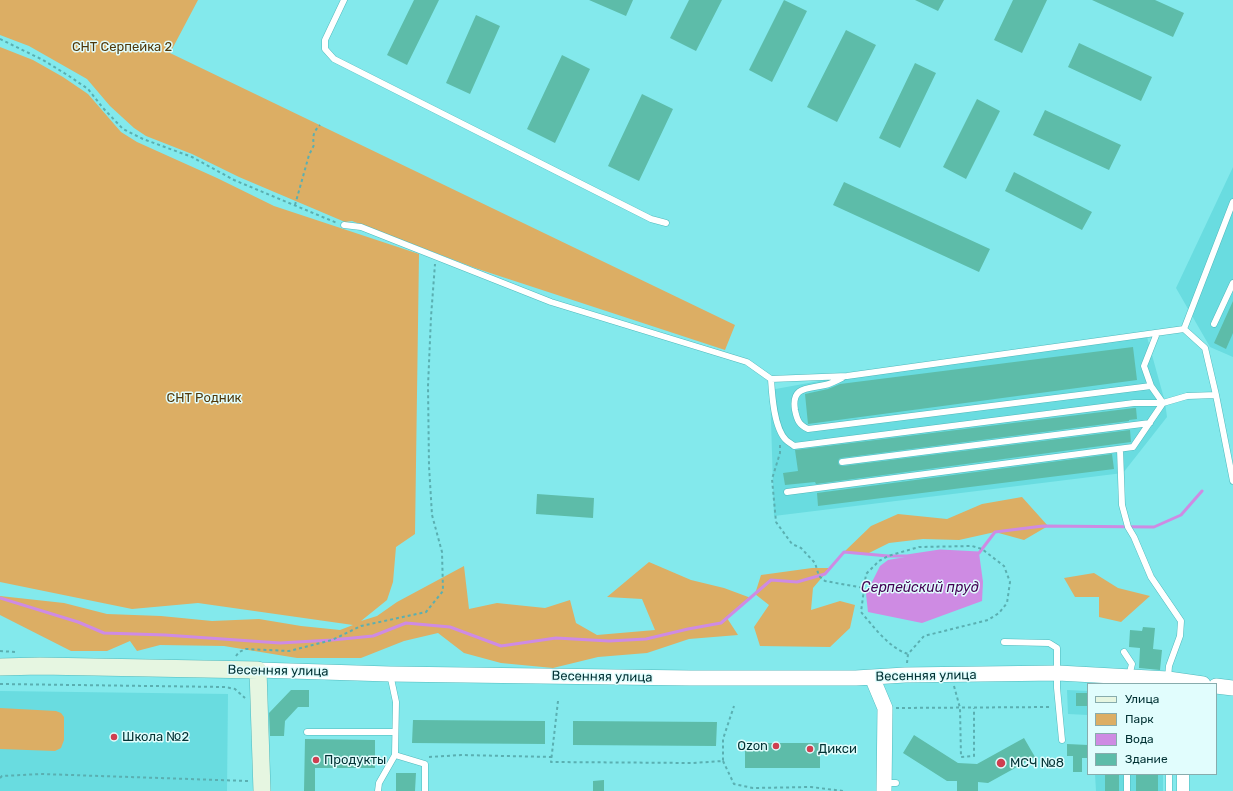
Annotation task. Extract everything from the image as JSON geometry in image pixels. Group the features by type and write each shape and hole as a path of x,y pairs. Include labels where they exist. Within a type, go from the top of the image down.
{"main road":[{"name":"Весенняя улица","path":"0,667 40,666 258,670"},
{"path":"258,670 262,786"}],"street":[{"name":"Весенняя улица","path":"258,670 390,674 690,678 872,677 950,674 979,675 1058,673 1129,680 1189,683"},
{"path":"872,677 885,708 888,786"},
{"path":"1217,686 1233,688"},
{"path":"1183,775 1183,791"}],"lane":[{"path":"344,0 325,40 325,49 334,59 651,219 666,223"},
{"path":"1184,329 1233,202"},
{"path":"344,225 361,227 551,302 748,362 771,379 847,376 1184,329"},
{"path":"1214,324 1233,283"},
{"path":"1184,329 1205,348 1216,394 1233,481"},
{"path":"1157,333 1144,366 1151,386 1163,403"},
{"path":"847,376 827,385 803,388 798,393 794,402 797,418 801,426 808,429 1151,386"},
{"path":"771,379 772,397 781,432 786,441 794,446 1134,403 1163,403 1187,396 1216,394"},
{"path":"787,492 1133,447 1163,403"},
{"path":"842,462 1150,423"},
{"path":"1120,449 1122,505 1128,527 1134,537 1151,577 1181,621 1180,636 1169,666 1175,682"},
{"path":"1004,642 1049,643 1057,648 1059,707 1062,740"},
{"path":"1124,652 1132,664 1129,680"},
{"path":"378,791 378,783 395,755 396,702 390,674"},
{"path":"307,732 395,732"},
{"path":"395,755 425,764 425,791"},
{"path":"1127,775 1127,791"},
{"path":"1169,775 1169,791"}],"path":[{"path":"0,39 43,60 88,89 103,108 123,129 143,139 192,157 234,180 344,225"},
{"path":"295,205 308,154 314,145 313,137 315,130 320,125"},
{"path":"235,658 239,652 246,649 289,651 332,640 361,626 426,612 443,591 442,552 432,515 428,466 428,386 431,317 436,257"},
{"path":"781,432 780,453 772,479 776,522 792,544 801,548 815,563 818,576 825,581 864,588"},
{"path":"905,675 908,654 924,636 988,620 999,613 1007,603 1010,582 1004,566 982,548 972,546 919,547 888,556 879,561 866,574 861,612 881,635 904,653 908,654"},
{"path":"950,674 960,708 961,757 974,756 974,708"},
{"path":"0,684 225,686 235,689 247,700"},
{"path":"558,701 551,762 693,763 723,760"},
{"path":"734,706 723,739 723,760 734,784 753,788 811,787 843,791"},
{"path":"885,708 1059,707"},
{"path":"407,758 461,755 552,757"},
{"path":"0,778 2,776 41,774 262,786"}],"shaded area":[{"path":"1233,167 1233,357 1210,347 1176,288"},
{"path":"1147,337 1165,402 1167,417 1123,473 774,516 770,390 847,376"},
{"path":"1067,690 1087,691 1087,715 1068,714"},
{"name":"Школа №2","path":"0,691 228,694 227,791 0,791"},
{"path":"1095,775 1163,775 1163,791 1096,791"}],"green space":[{"name":"СНТ Серпейка 2","path":"0,0 198,0 170,53 735,325 725,350 475,268 352,221 345,222 239,177 192,154 146,136 134,128 110,106 87,79 29,46 0,35"},
{"name":"СНТ Родник","path":"0,47 33,60 63,77 88,94 121,132 137,142 217,178 274,206 419,254 415,534 396,547 393,582 387,600 361,621 377,616 397,602 464,566 469,609 497,603 545,608 570,600 576,623 597,635 655,630 642,599 607,597 649,562 691,580 724,588 751,598 727,618 738,635 689,639 647,653 598,657 553,668 501,663 464,653 438,633 404,641 361,658 297,658 224,646 160,645 137,651 130,641 107,651 71,651 0,615 0,596 64,603 107,614 161,616 212,621 259,619 301,626 340,630 353,625 198,603 132,609 0,582"},
{"path":"1022,497 1048,526 1024,540 995,532 959,540 923,539 889,543 867,554 844,552 871,526 898,514 947,519 982,504"},
{"path":"812,568 830,568 813,588 811,610 840,601 855,605 850,628 830,647 760,646 754,627 769,605 755,594 761,575"},
{"path":"1094,573 1118,588 1150,596 1121,622 1099,617 1099,597 1075,597 1064,578"},
{"path":"0,708 56,711 61,713 64,717 64,740 61,748 55,751 0,749"}],"water":[{"name":"Серпейский пруд","path":"940,551 979,553 983,582 982,601 922,623 868,612 866,594 880,566 888,560"}],"building":[{"path":"414,0 439,0 407,65 387,55"},
{"path":"589,0 633,0 626,16"},
{"path":"689,0 722,0 696,51 670,38"},
{"path":"784,0 807,11 772,82 749,70"},
{"path":"915,0 944,0 938,11"},
{"path":"1013,0 1047,0 1022,53 994,40"},
{"path":"1092,0 1155,0 1184,13 1173,37"},
{"path":"476,15 500,26 470,94 446,83"},
{"path":"846,30 876,45 837,122 807,107"},
{"path":"1079,43 1152,77 1141,101 1068,67"},
{"path":"562,55 590,69 555,143 527,129"},
{"path":"915,63 936,73 900,148 879,138"},
{"path":"642,94 673,109 639,181 608,166"},
{"path":"977,99 1000,111 966,179 943,167"},
{"path":"1045,110 1121,145 1109,170 1033,135"},
{"path":"1014,172 1092,212 1082,230 1005,191"},
{"path":"844,182 990,249 979,272 833,205"},
{"path":"1233,301 1233,333 1226,349 1214,343"},
{"path":"1133,347 1137,380 808,424 805,394 828,389 840,384"},
{"path":"1136,408 1137,419 1129,421 841,458 838,462 839,465 843,466 1130,430 1131,442 816,484 815,482 785,485 783,473 798,471 795,450"},
{"path":"1112,454 1114,469 818,506 817,493"},
{"path":"537,494 594,498 593,518 536,514"},
{"path":"1143,627 1155,628 1153,649 1162,650 1160,670 1139,668 1140,648 1129,647 1130,630 1142,631"},
{"path":"291,690 309,690 309,707 298,707 285,721 284,736 270,736 269,713"},
{"path":"1076,693 1087,693 1087,706 1076,706"},
{"path":"413,720 545,721 545,744 412,743"},
{"path":"573,721 717,722 716,746 573,745"},
{"name":"МСЧ №8","path":"914,735 958,763 977,764 1024,738 1035,757 988,783 978,782 978,791 957,791 957,781 947,781 903,753"},
{"path":"305,739 375,740 375,768 315,768 315,791 304,791"},
{"path":"745,743 820,743 820,768 745,768"},
{"path":"1067,744 1087,745 1087,758 1082,758 1082,772 1073,772 1073,756 1067,756"},
{"path":"396,773 416,773 415,791 396,791"},
{"path":"1105,775 1119,775 1119,791 1105,791"},
{"path":"1136,775 1158,775 1158,791 1136,791"},
{"path":"604,780 604,791 593,791 593,781"}],"waterway":[{"path":"0,598 78,622 104,633 165,635 280,643 373,636 406,623 450,627 501,646 556,638 609,641 646,639 721,623 771,580 797,582 825,574 844,552 888,556 907,556 940,551 979,553 995,532 1043,526 1154,527 1181,515 1202,491"}],"place":[{"name":"Школа №2","path":"114,737"},
{"name":"Ozon","path":"776,746"},
{"name":"Дикси","path":"810,749"},
{"name":"Продукты","path":"316,760"},
{"name":"МСЧ №8","path":"1001,763"}]}
